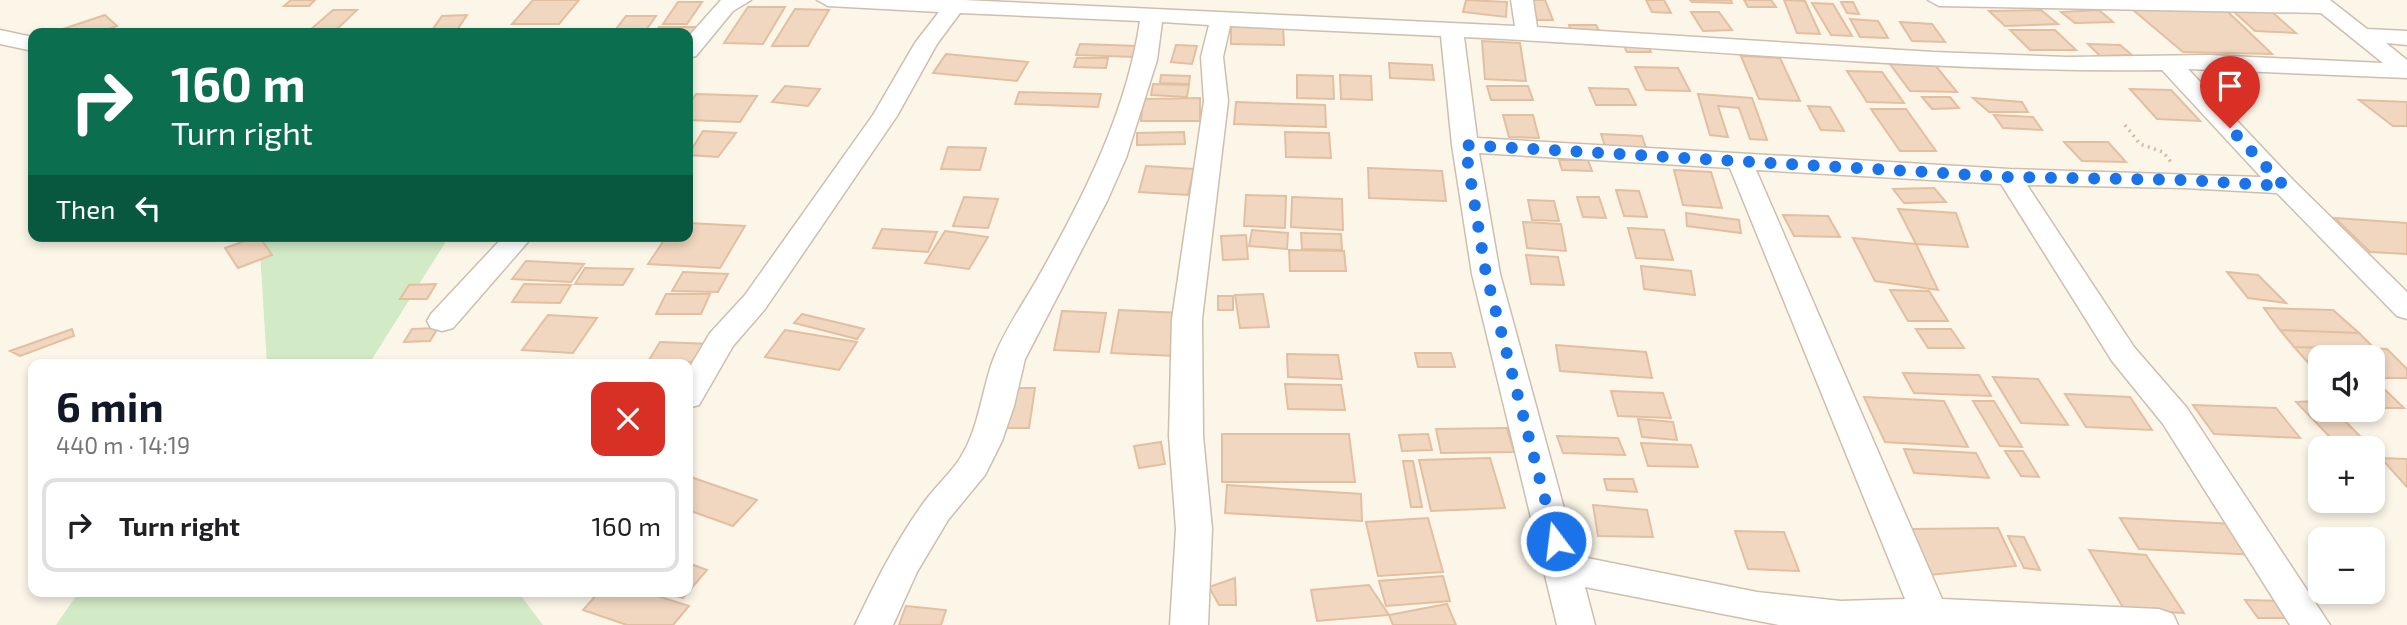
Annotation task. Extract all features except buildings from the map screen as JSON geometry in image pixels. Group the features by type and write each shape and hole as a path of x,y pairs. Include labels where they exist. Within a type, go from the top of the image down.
{"street":[{"path":"828,0 1138,12 1452,32 1733,44 1933,59 2407,71"},
{"path":"1522,0 1527,34"},
{"path":"1938,0 2321,4 2407,71"},
{"path":"693,45 729,2"},
{"path":"693,388 721,340 755,302 885,116 926,43 954,6"},
{"path":"874,625 901,566 936,511 973,466 998,406 1009,359 1094,201 1113,158 1146,60 1138,12"},
{"path":"1189,625 1194,529 1186,436 1187,320 1216,101 1212,57 1221,19"},
{"path":"1452,32 1465,145 1486,274 1576,625"},
{"path":"2362,35 2407,37"},
{"path":"0,37 28,43"},
{"path":"2169,63 2284,186 2407,309"},
{"path":"1465,145 2009,177 2184,180 2284,186"},
{"path":"1740,162 1930,614"},
{"path":"2009,177 2100,320 2123,354 2175,416 2311,625"},
{"path":"442,321 514,242"},
{"path":"1563,568 1757,607 1841,617 1930,614 2159,625"}],"path":[{"path":"2125,125 2140,144 2163,152 2184,180"}],"green space":[{"path":"259,242 445,242 372,359 267,359"},
{"path":"76,597 522,597 543,625 56,625"}],"route":[{"path":"1556,541 1486,274 1465,145 1639,158 2009,177 2184,180 2284,186 2230,128"}]}
